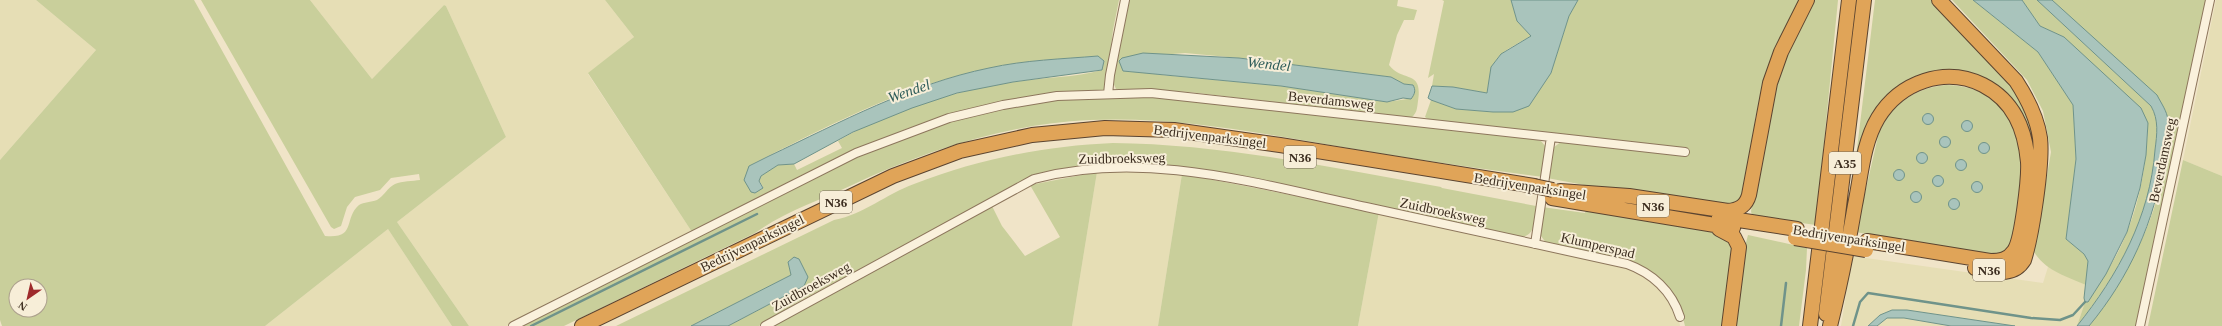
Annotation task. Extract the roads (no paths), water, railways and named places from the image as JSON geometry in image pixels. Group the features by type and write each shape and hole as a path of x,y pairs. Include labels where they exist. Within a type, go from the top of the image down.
{"highway":[{"path":"1555,193 1629,196 1728,210 1737,210 1743,206 1749,195 1770,83 1781,52 1807,0"},
{"name":"A35","path":"1810,326 1849,0"},
{"name":"A35","path":"1824,326 1864,0"},
{"name":"Bedrijvenparksingel","path":"603,326 872,195 928,171 1001,150 1066,140 1144,137 1189,140 1555,193 1866,246 2000,272 2007,272 2020,266 2026,254 2039,175 2040,138 2035,118 2025,95 2016,81 1939,0"},
{"name":"A35","path":"1830,326 1840,287 1866,147 1875,125 1885,107 1899,94 1913,85 1936,78 1961,78 1973,81 1994,92 2004,100 2020,123 2026,141 2028,175 2018,244 2011,255"},
{"name":"Bedrijvenparksingel","path":"582,326 893,176 960,151 1032,135 1105,128 1174,130 1280,145 1533,191"},
{"name":"Bedrijvenparksingel","path":"1555,193 1708,224 1796,234"},
{"path":"1708,224 1732,235 1738,244 1729,326"},
{"name":"Bedrijvenparksingel","path":"1866,246 1990,261 2000,261 2011,255"}],"street":[{"path":"513,326 856,153 908,132 949,118 1003,104 1057,96 1108,94 1110,75 1125,0"},
{"name":"Beverdamsweg","path":"2140,326 2210,0"},
{"name":"Beverdamsweg","path":"1108,94 1190,96 1685,152"},
{"path":"1534,244 1551,137"},
{"name":"Zuidbroeksweg","path":"765,326 1034,179 1057,173 1144,168 1224,177 1534,244"},
{"name":"Klumperspad","path":"1534,244 1627,264 1646,272 1668,293 1680,317"}],"water":[{"path":"1511,0 1578,0 1569,16 1551,73 1529,106 1513,112 1493,112 1456,109 1428,98 1432,86 1453,87 1487,93 1491,67 1501,54 1531,36 1517,21"},
{"path":"1973,0 2022,0 2040,26 2064,37 2141,108 2148,123 2146,155 2140,188 2127,232 2106,274 2088,302 2085,302 2084,298 2088,261 2084,254 2066,239 2076,159 2073,105 2038,52"},
{"path":"2037,0 2052,0 2157,95 2165,110 2168,120 2167,140 2160,182 2147,226 2128,268 2103,308 2089,326 2077,326 2092,307 2118,266 2130,244 2139,222 2152,175 2157,127 2154,111 2151,106"},
{"name":"Wendel","path":"1143,53 1239,58 1391,77 1404,84 1413,85 1415,92 1411,99 1403,98 1387,102 1281,86 1123,71 1119,61 1122,58"},
{"path":"1098,56 1104,61 1102,70 1013,82 957,93 912,108 853,132 794,164 778,165 761,176 759,181 763,188 755,193 751,192 744,180 749,166 877,105 932,84 960,75 1003,65"},
{"path":"1928,113 1932,115 1934,119 1932,123 1928,125 1924,123 1922,119 1924,115"},
{"path":"1967,120 1971,122 1973,126 1971,130 1967,132 1963,130 1961,126 1963,122"},
{"path":"1945,136 1949,138 1951,142 1949,146 1945,148 1941,146 1939,142 1941,138"},
{"path":"1984,142 1988,144 1990,148 1988,152 1984,154 1980,152 1978,148 1980,144"},
{"path":"1922,152 1926,154 1928,158 1926,162 1922,164 1918,162 1916,158 1918,154"},
{"path":"1961,159 1965,161 1967,165 1965,169 1961,171 1957,169 1955,165 1957,161"},
{"path":"1899,169 1903,171 1905,175 1903,179 1899,181 1895,179 1893,175 1895,171"},
{"path":"1938,175 1942,177 1944,181 1942,185 1938,187 1934,185 1932,181 1934,177"},
{"path":"1977,181 1981,183 1983,187 1981,191 1977,193 1973,191 1971,187 1973,183"},
{"path":"1916,191 1920,193 1922,197 1920,201 1916,203 1912,201 1910,197 1912,193"},
{"path":"1954,198 1958,200 1960,204 1958,208 1954,210 1950,208 1948,204 1950,200"},
{"path":"794,257 799,259 808,277 804,286 728,326 691,326 791,275 788,262"},
{"path":"1892,310 1907,310 2015,326 1951,326 1904,318 1887,318 1877,326 1868,326 1880,315"}],"waterway":[{"path":"531,326 757,214"},
{"path":"1781,326 1786,283"},
{"path":"1853,326 1860,302 1868,293 2031,318 2060,320 2073,315 2085,302"}]}
